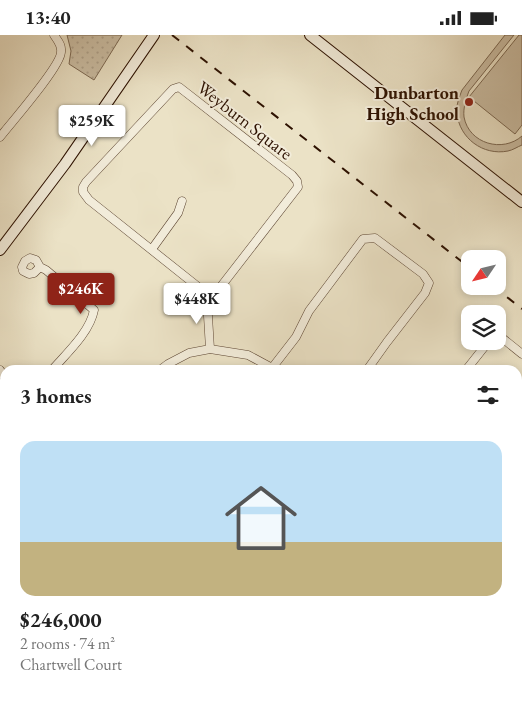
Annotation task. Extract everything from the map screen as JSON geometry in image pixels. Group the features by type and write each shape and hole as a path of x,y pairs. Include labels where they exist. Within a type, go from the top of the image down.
{"street":[{"path":"0,137 54,68 62,54 61,44 54,35"},
{"path":"0,250 66,164 154,35"},
{"path":"310,35 522,202"},
{"name":"Weyburn Square","path":"179,87 292,175 297,181 298,187 219,289 205,298 197,286 89,200 83,192 86,182 173,89 179,87"},
{"path":"152,249 178,213 182,201"},
{"path":"276,365 296,337 309,311 363,239 375,238 423,274 429,283 425,293 370,365"},
{"path":"40,267 94,310 93,317 85,332 56,365"},
{"path":"205,298 210,349"},
{"path":"506,341 522,354"},
{"path":"167,365 189,353 210,349 248,355 266,365"},
{"path":"470,365 482,350"}],"shaded area":[{"path":"67,35 122,35 94,80 69,64 71,51"},
{"path":"505,35 514,35 469,91 464,110 467,126 472,134 488,143 506,144 522,136 522,145 510,151 499,152 481,148 467,137 459,122 457,107 462,90"},
{"path":"519,35 522,35 522,125 515,134 469,97"}],"railway":[{"path":"172,35 461,261"},
{"path":"504,295 522,309"}],"place":[{"name":"Dunbarton High School","path":"469,102"}]}
